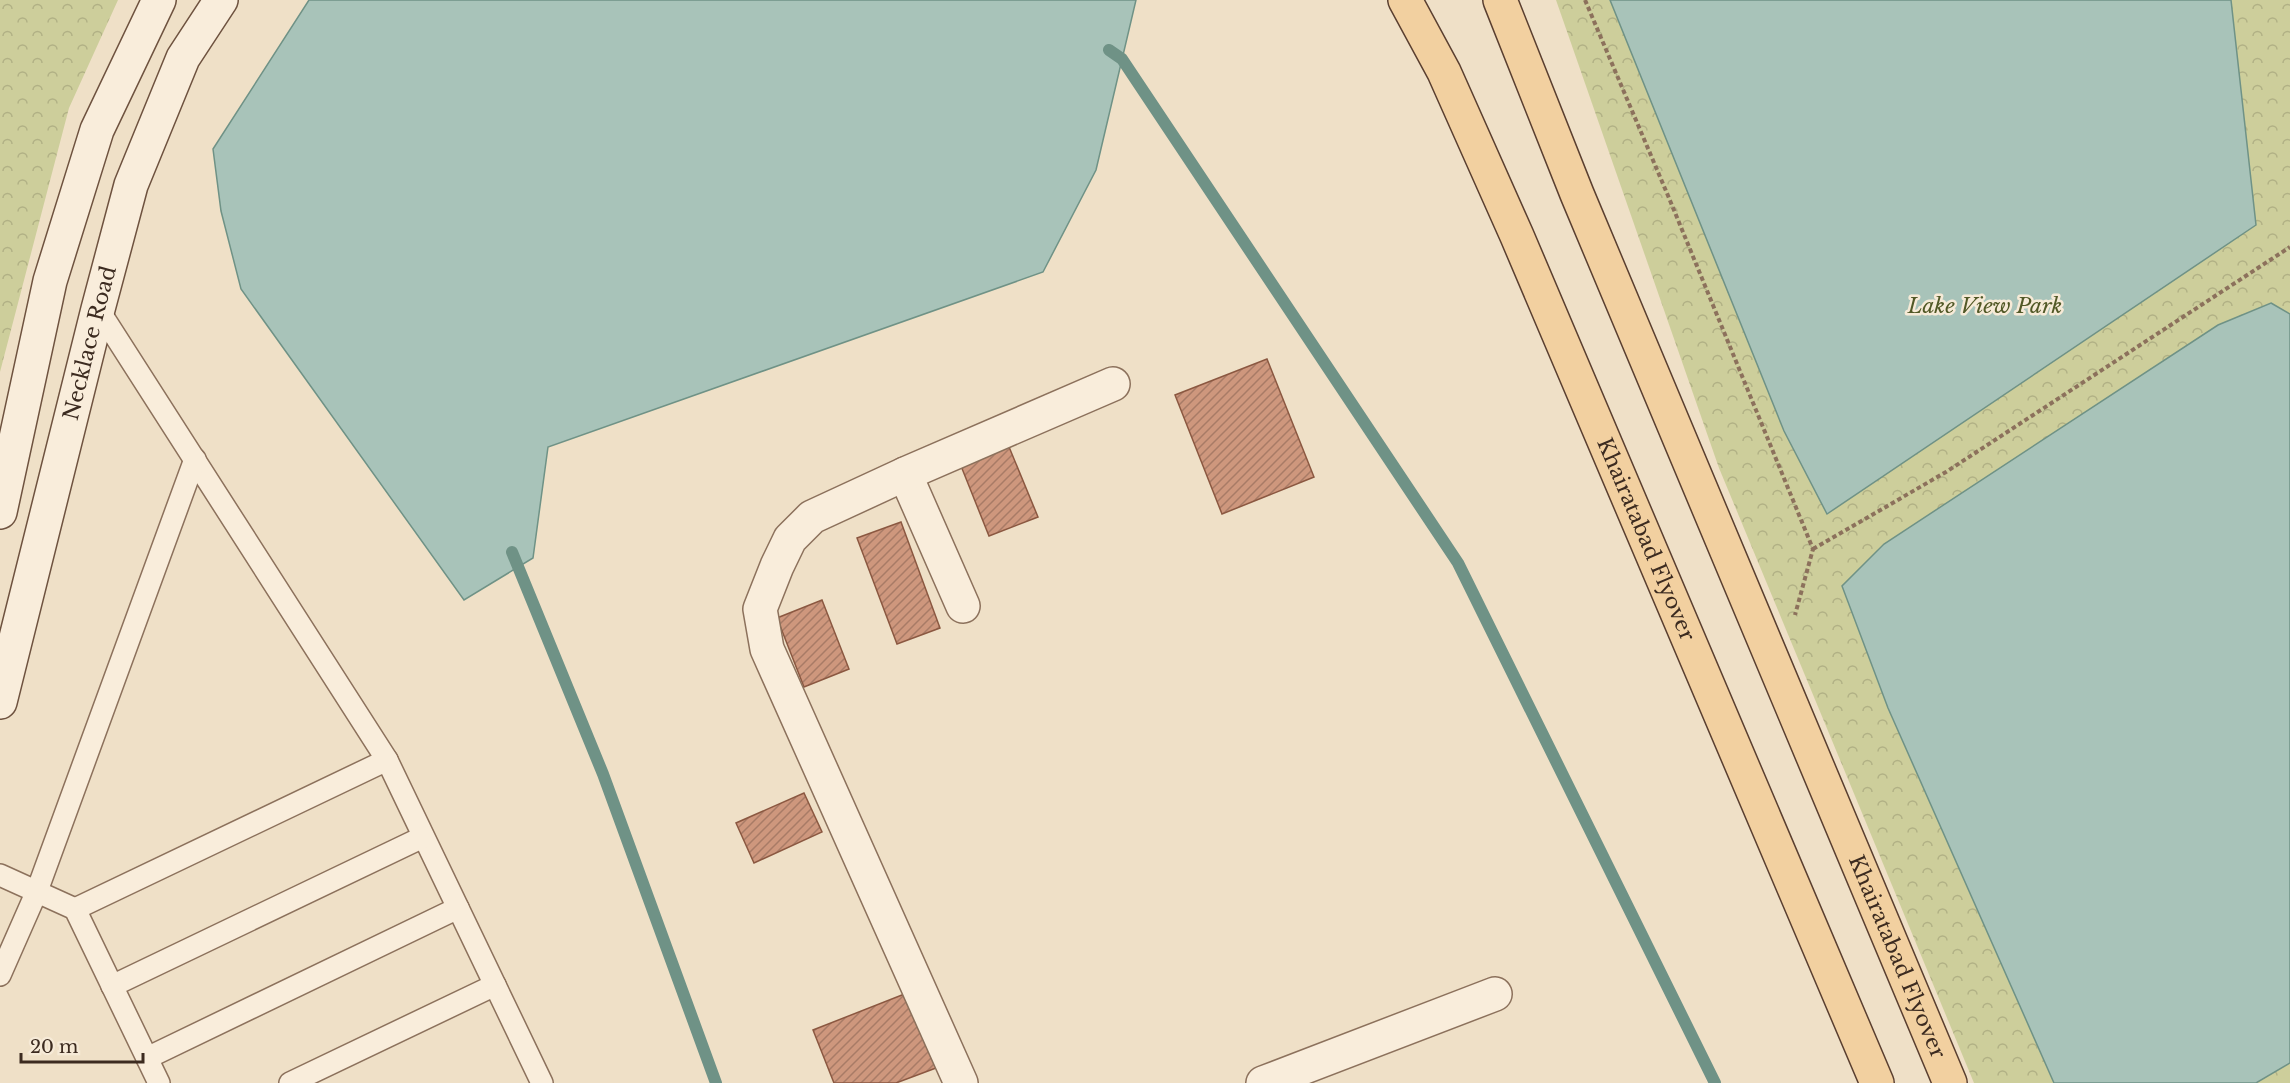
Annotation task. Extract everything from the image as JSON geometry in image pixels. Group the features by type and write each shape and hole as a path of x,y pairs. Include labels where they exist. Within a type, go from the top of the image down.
{"main road":[{"name":"Khairatabad Flyover","path":"1405,0 1444,72 1517,236 1877,1083"},
{"name":"Khairatabad Flyover","path":"1500,0 1577,194 1950,1083"}],"street":[{"path":"0,512 50,281 98,130 159,0"},
{"name":"Necklace Road","path":"0,702 131,185 183,58 221,0"},
{"path":"961,1083 766,649 760,609 790,539 812,517 1113,384"},
{"path":"905,474 963,606"},
{"path":"1263,1083 1495,994"}],"lane":[{"path":"98,309 387,760 540,1082"},
{"path":"0,975 37,891 195,459"},
{"path":"75,909 387,760"},
{"path":"112,986 423,837"},
{"path":"0,874 75,909 159,1083"},
{"path":"147,1058 458,908"},
{"path":"290,1083 495,985"}],"path":[{"path":"1585,0 1813,549 1946,472 2290,246"}],"green space":[{"path":"0,0 118,0 69,108 0,372"},
{"name":"Lake View Park","path":"1556,0 2290,0 2290,1083 1974,1083 1719,468"}],"water":[{"path":"309,0 1136,0 1096,170 1043,272 548,447 533,558 464,600 241,289 221,211 213,149"},
{"path":"1610,0 2231,0 2256,225 1827,514 1784,431"},
{"path":"2271,303 2290,314 2290,1063 2256,1083 2054,1083 1888,708 1842,586 1884,544 2218,325"}],"building":[{"path":"1267,359 1314,477 1222,514 1175,395"},
{"path":"1007,442 1038,517 989,536 959,461"},
{"path":"901,522 940,628 897,644 857,538"},
{"path":"822,600 849,669 804,687 777,618"},
{"path":"804,793 822,832 754,863 736,823"},
{"path":"907,993 936,1068 896,1083 834,1083 813,1030"}],"waterway":[{"path":"1109,50 1122,59 1458,563 1715,1083"},
{"path":"512,552 603,774 716,1083"}]}
